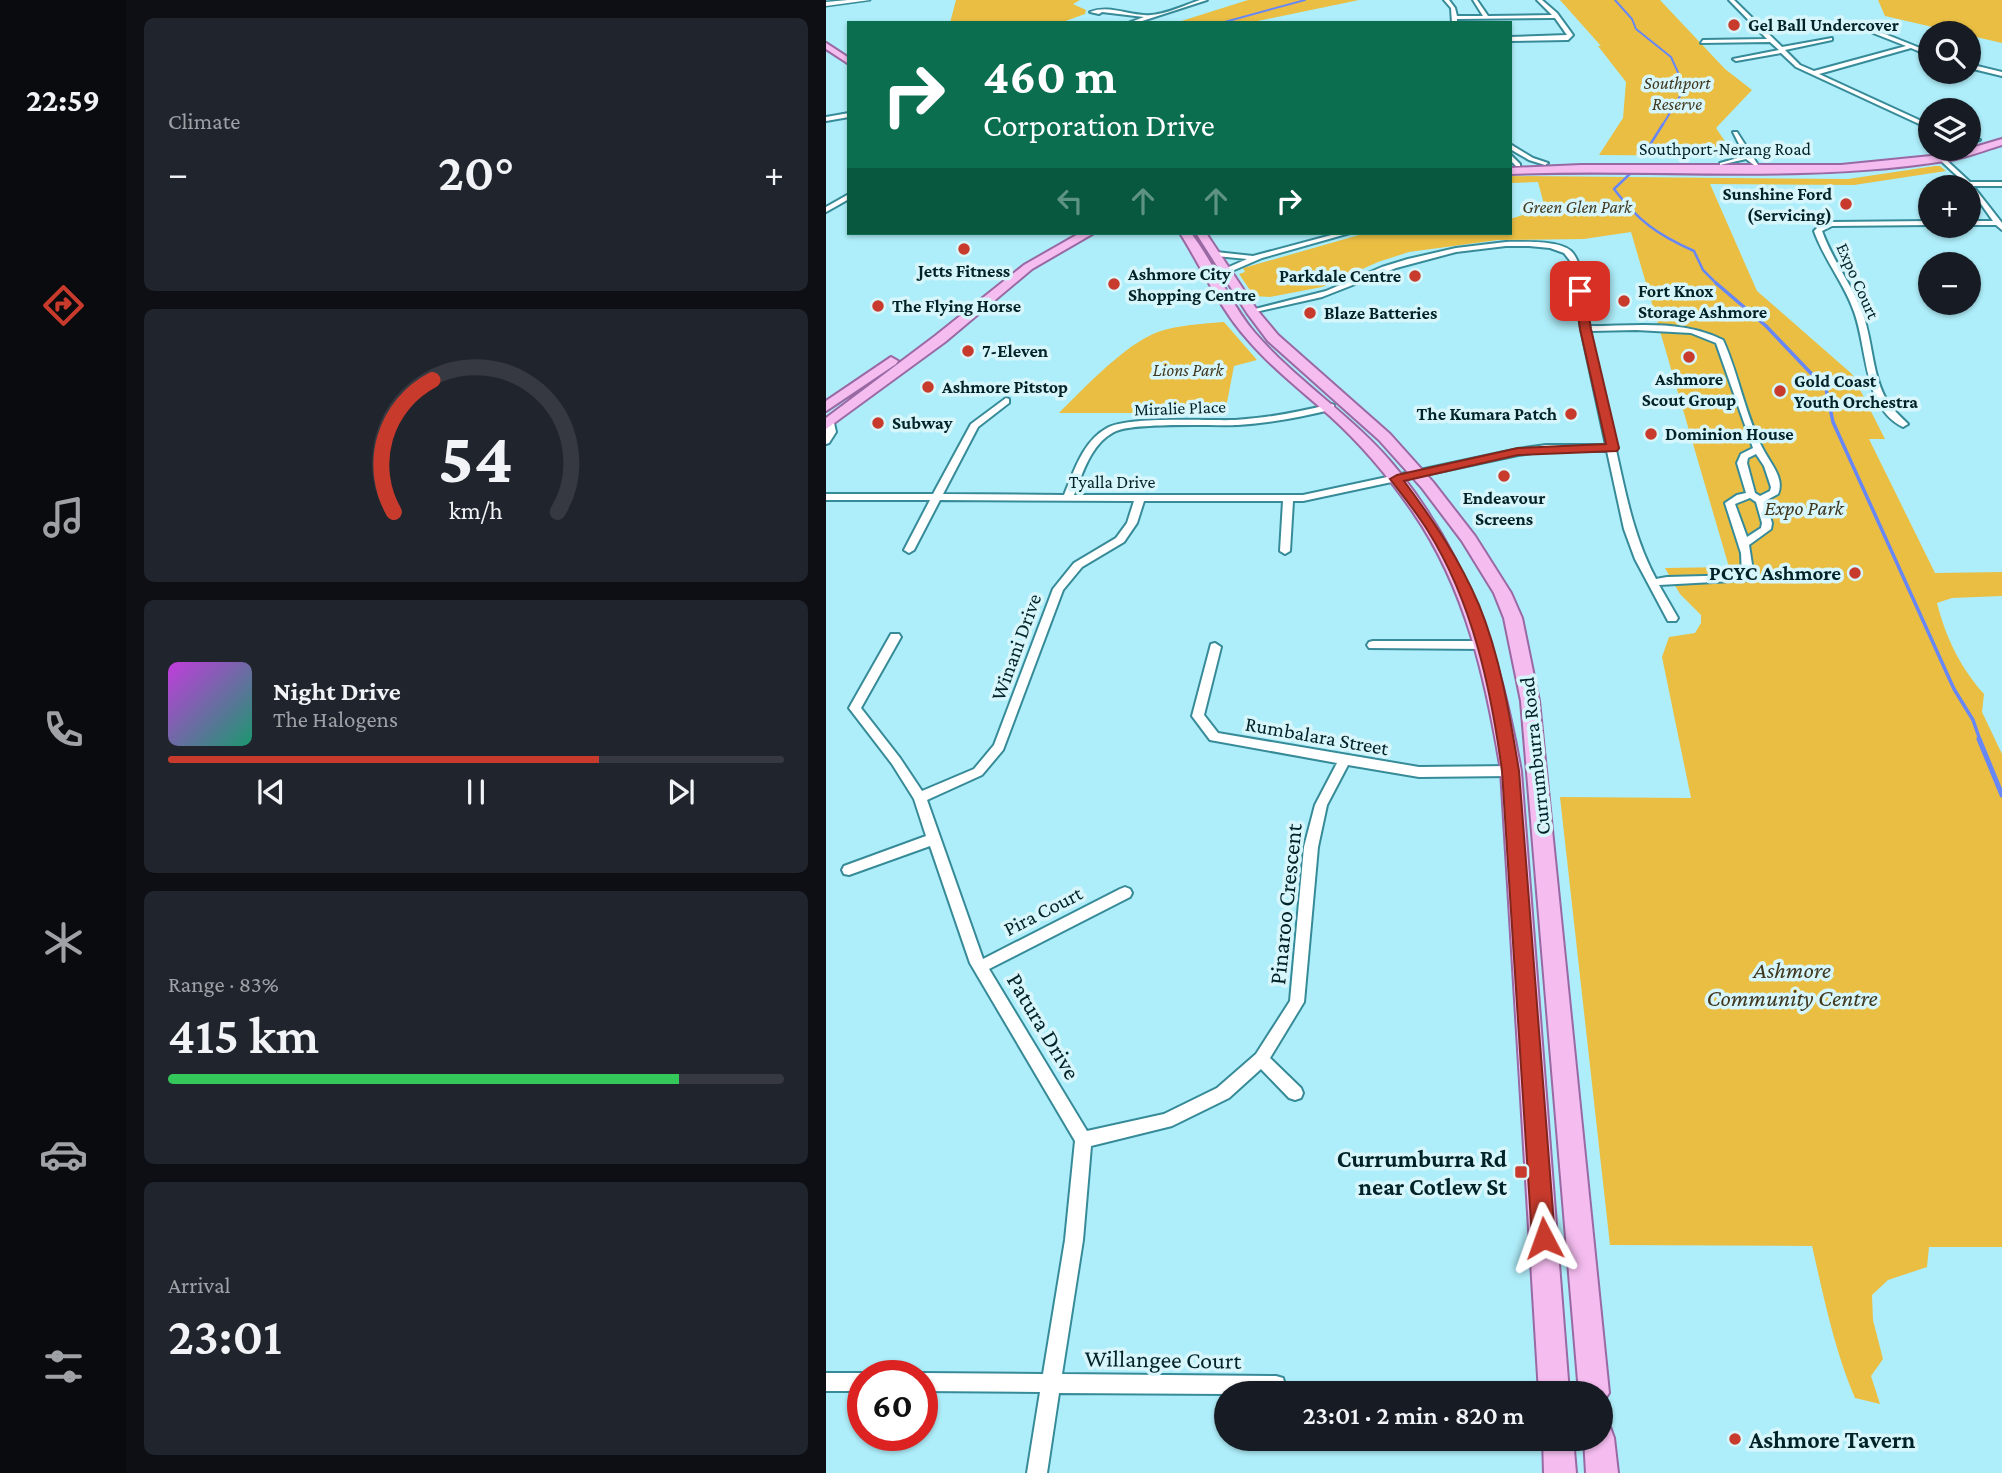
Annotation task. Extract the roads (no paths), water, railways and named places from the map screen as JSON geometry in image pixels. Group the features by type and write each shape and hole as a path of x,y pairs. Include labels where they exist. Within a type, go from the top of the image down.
{"main road":[{"path":"826,45 847,61"},
{"path":"826,58 847,71"},
{"path":"1981,142 2002,135"},
{"path":"1981,145 2002,142"},
{"name":"Southport-Nerang Road","path":"1515,163 1600,168 1900,156 1918,151"},
{"name":"Southport-Nerang Road","path":"1515,163 1722,164 1753,161 1841,168 1918,161"},
{"path":"828,424 1063,235"},
{"path":"826,407 1038,255 1083,235"},
{"name":"Currumburra Road","path":"1186,235 1241,311 1263,349 1331,407 1397,479 1435,532 1454,566 1472,605 1485,645 1502,710 1511,771 1554,1381"},
{"name":"Currumburra Road","path":"1202,235 1216,254 1241,311 1372,425 1418,475 1479,555 1507,603 1522,650 1530,701 1593,1381"},
{"path":"1511,771 1522,763 1530,701"},
{"path":"1559,1451 1560,1473"},
{"path":"1600,1451 1602,1473"}],"street":[{"path":"826,3 845,0"},
{"path":"826,3 867,0"},
{"path":"1136,21 1205,0"},
{"path":"1446,0 1453,8 1455,20 1552,16 1557,17 1570,35 1568,38 1520,35 1512,37"},
{"path":"1475,0 1484,19"},
{"path":"1539,0 1555,14 1552,16"},
{"path":"1731,0 1798,66 1918,121"},
{"path":"1102,11 1149,17"},
{"path":"1870,30 1918,50"},
{"path":"1736,59 1830,39"},
{"path":"1703,42 1771,40"},
{"path":"1815,73 1909,47"},
{"path":"1981,69 2002,74"},
{"path":"826,119 847,118"},
{"path":"1735,133 1753,161"},
{"path":"1512,147 1531,159 1545,163"},
{"path":"1928,161 1955,169"},
{"path":"1944,161 1960,175"},
{"path":"1955,161 1955,169"},
{"path":"1981,184 2002,184"},
{"path":"826,203 847,191"},
{"path":"826,209 847,197"},
{"path":"1981,201 2000,225"},
{"name":"Expo Court","path":"1810,222 1821,227 1840,223 1918,223"},
{"path":"1981,224 2000,225"},
{"name":"Expo Court","path":"1821,227 1818,233 1861,319 1871,375 1886,410 1903,424"},
{"path":"1216,254 1237,258 1259,256 1338,235"},
{"path":"1241,311 1324,295 1396,264 1485,246 1543,245 1559,247 1571,254 1575,262 1585,329 1629,529 1640,559 1672,618"},
{"path":"1225,272 1259,256"},
{"path":"1585,329 1685,330 1709,334 1720,342 1758,449 1769,466 1776,487 1775,492 1756,498 1740,496 1730,503 1749,572 1746,578 1667,580 1653,583"},
{"path":"909,550 974,426 1006,401"},
{"name":"Miralie Place","path":"1068,497 1084,459 1107,431 1140,424 1253,422 1294,418 1331,407"},
{"path":"826,441 831,432 828,424"},
{"name":"Tyalla Drive","path":"826,496 1303,499 1531,450 1613,448"},
{"path":"1742,545 1766,529 1768,523 1742,463 1744,456 1758,449"},
{"name":"Winani Drive","path":"920,799 978,772 999,747 1058,589 1078,565 1120,540 1132,523 1140,498"},
{"path":"1285,551 1288,498"},
{"name":"Patura Drive","path":"895,637 855,708 896,761 920,799 980,967 1083,1140"},
{"path":"1373,645 1485,645"},
{"name":"Rumbalara Street","path":"1215,647 1198,716 1214,737 1419,772 1511,771"},
{"name":"Pinaroo Crescent","path":"1083,1140 1166,1121 1223,1094 1261,1059 1297,1002 1311,847 1321,805 1344,761"},
{"path":"849,870 933,839"},
{"name":"Pira Court","path":"980,967 1125,893"},
{"path":"1261,1059 1295,1093"},
{"path":"1037,1473 1074,1240 1083,1140"},
{"path":"826,1382 847,1382"},
{"name":"Willangee Court","path":"938,1382 1214,1384"}],"waterway":[{"path":"1228,21 1305,0"},
{"path":"1615,0 1632,19 1636,29 1671,57 1685,88 1662,126"},
{"path":"1643,156 1663,124"},
{"path":"1632,172 1614,189 1650,226 1694,251 1703,270 1716,283"},
{"path":"1716,283 1766,326 1826,389 1833,422 1954,689 1973,720 1980,740"},
{"path":"1979,739 2002,795"}],"place":[{"name":"Gel Ball Undercover","path":"1734,25"},
{"name":"Sunshine Ford (Servicing)","path":"1846,204"},
{"name":"Jetts Fitness","path":"964,249"},
{"name":"Parkdale Centre","path":"1415,276"},
{"name":"Ashmore City Shopping Centre","path":"1114,284"},
{"name":"Fort Knox Storage Ashmore","path":"1624,301"},
{"name":"The Flying Horse","path":"878,306"},
{"name":"Blaze Batteries","path":"1310,313"},
{"name":"7-Eleven","path":"968,351"},
{"name":"Ashmore Scout Group","path":"1689,357"},
{"name":"Ashmore Pitstop","path":"928,387"},
{"name":"Gold Coast Youth Orchestra","path":"1780,391"},
{"name":"The Kumara Patch","path":"1571,414"},
{"name":"Subway","path":"878,423"},
{"name":"Dominion House","path":"1651,434"},
{"name":"Endeavour Screens","path":"1504,476"},
{"name":"PCYC Ashmore","path":"1855,573"},
{"name":"Currumburra Rd near Cotlew St","path":"1521,1172"},
{"name":"Ashmore Tavern","path":"1735,1439"}],"park label":[{"name":"Southport Reserve","path":"1677,93"},
{"name":"Green Glen Park","path":"1577,207"},
{"name":"Lions Park","path":"1188,370"},
{"name":"Expo Park","path":"1804,508"},
{"name":"Ashmore Community Centre","path":"1792,983"}]}
